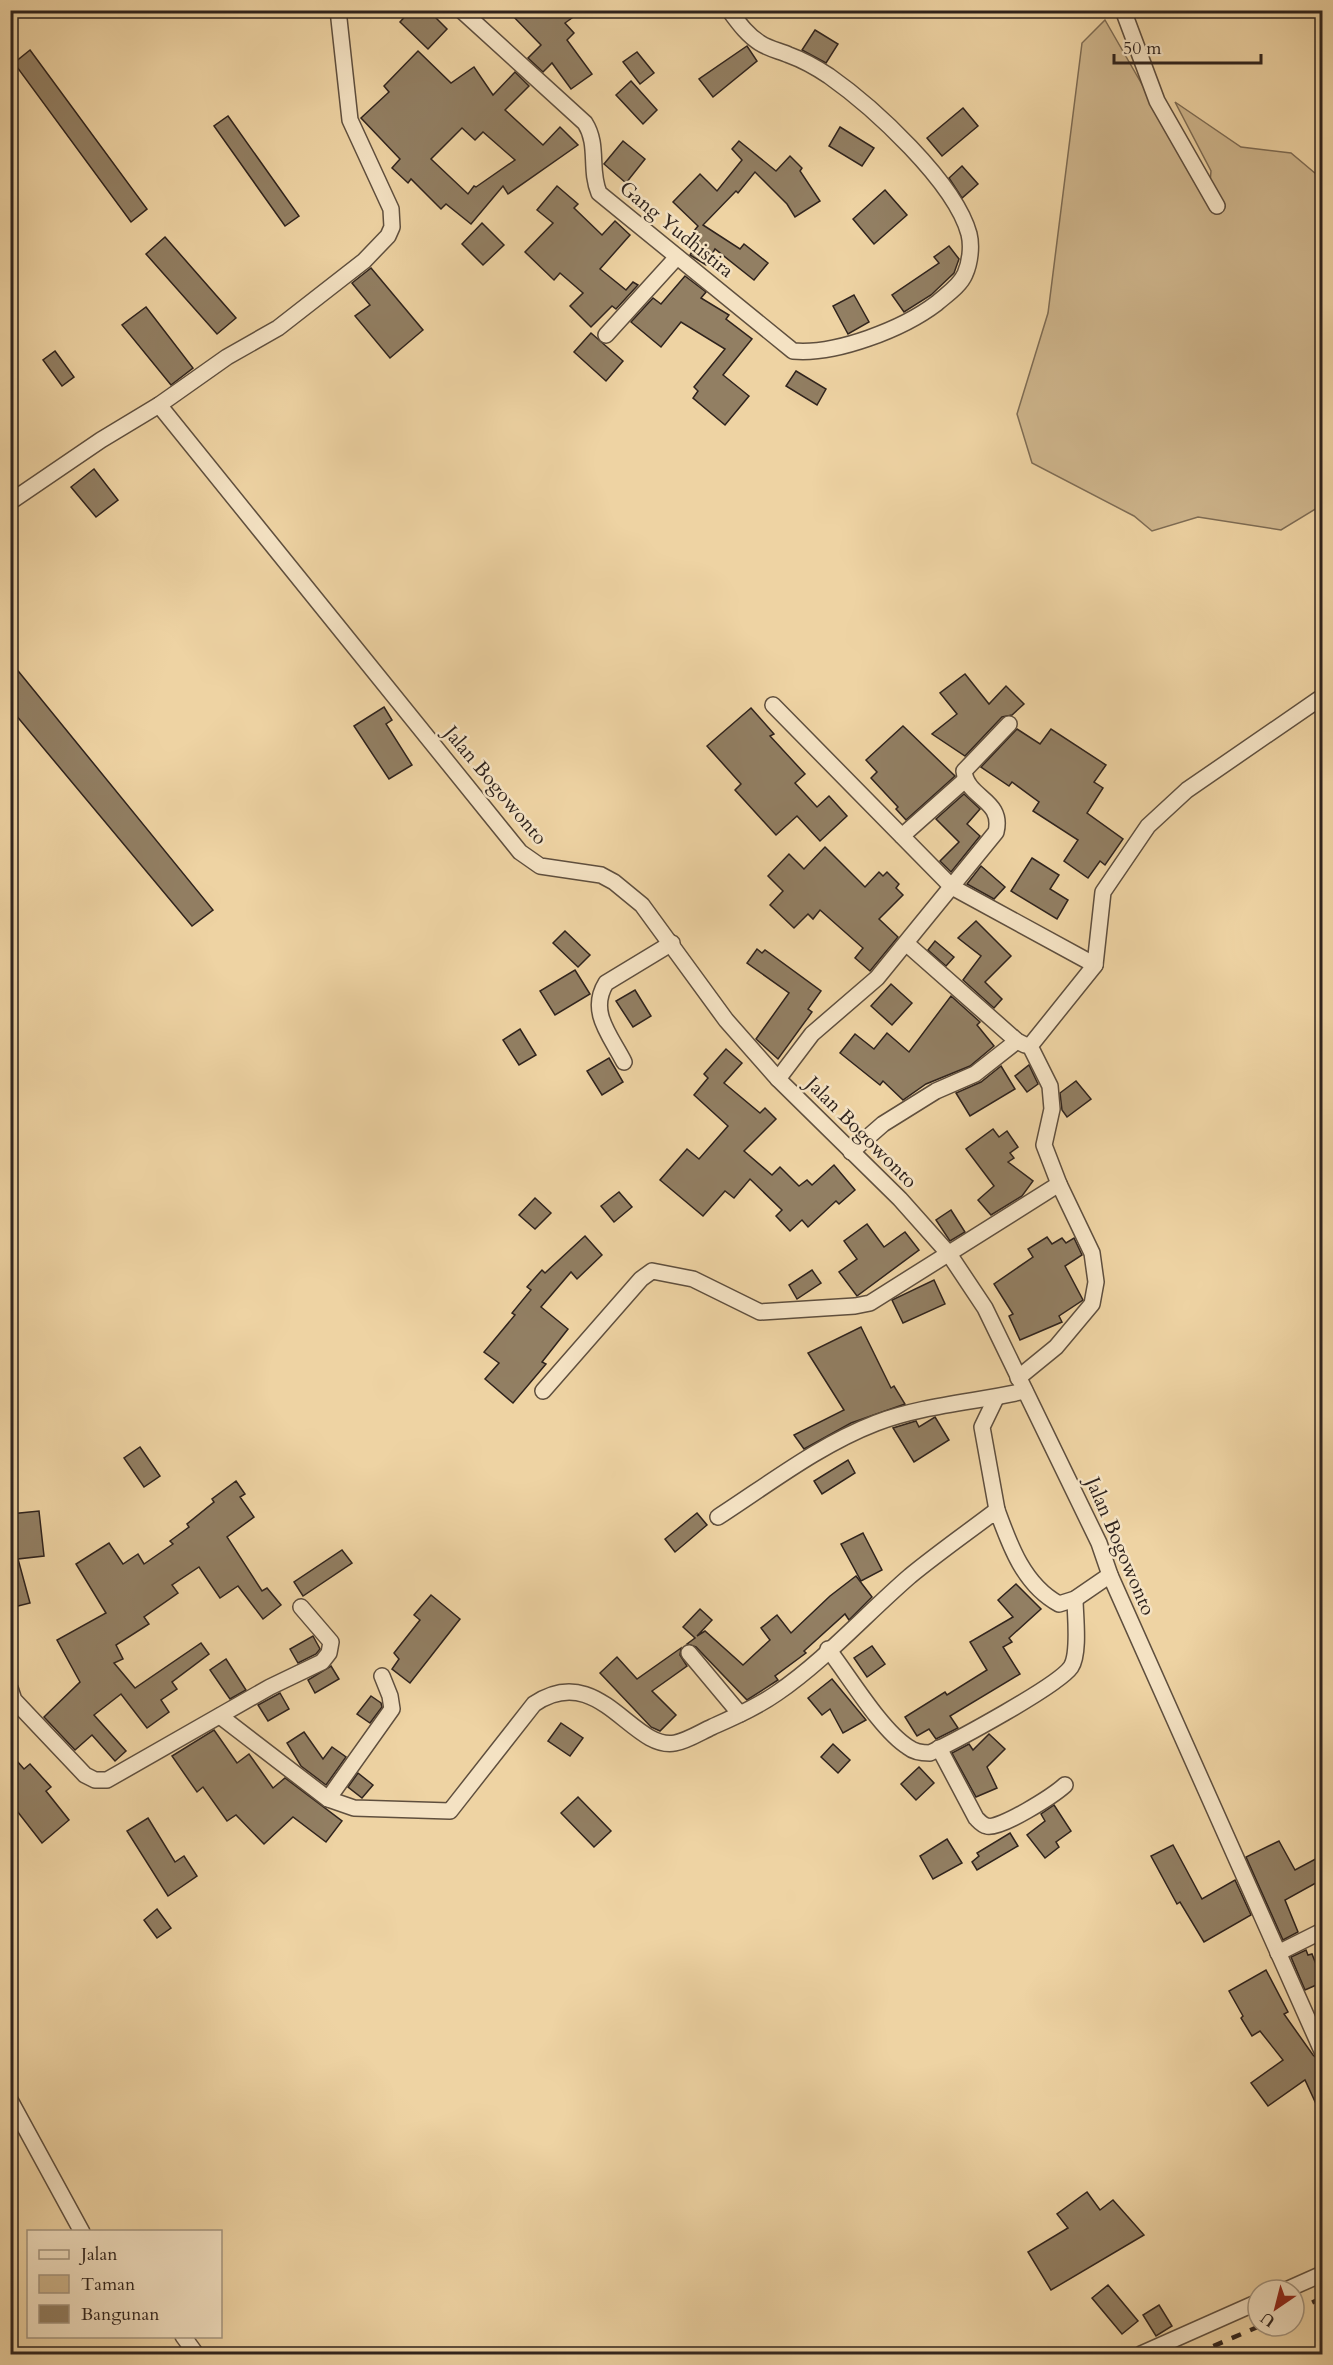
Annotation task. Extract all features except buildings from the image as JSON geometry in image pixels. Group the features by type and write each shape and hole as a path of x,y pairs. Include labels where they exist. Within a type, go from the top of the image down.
{"street":[{"path":"10,502 101,440 159,405 227,357 278,328 364,261 392,227 391,209 350,120 338,10"},
{"name":"Gang Yudhistira","path":"461,10 585,123 595,145 592,163 599,193 793,351 806,352 860,343 930,308 964,277 969,260 969,235 959,211 930,171 883,119 826,74 792,56 759,43 749,35 729,10"},
{"path":"1123,10 1157,101 1217,206"},
{"path":"606,335 677,258"},
{"name":"Jalan Bogowonto","path":"159,405 520,852 540,866 601,875 614,882 642,905 726,1020 778,1079 900,1199 949,1254 986,1308 1099,1543 1110,1575 1323,2052"},
{"path":"851,1152 883,1124 936,1091 975,1074 1024,1044 1095,965 1103,892 1148,826 1187,790 1323,697"},
{"path":"773,705 952,887 1095,965"},
{"path":"902,836 965,780 966,766 1009,724"},
{"path":"778,1079 812,1034 877,978 996,832 999,821 994,809 965,780"},
{"path":"624,1062 598,1011 602,990 606,983 672,944"},
{"path":"718,1517 831,1444 876,1423 925,1410 996,1398 1022,1384 1092,1304 1096,1282 1092,1253 1059,1184 1044,1145 1052,1109 1050,1086 1024,1044 907,944"},
{"path":"543,1391 641,1279 652,1271 693,1279 760,1312 870,1303 1059,1184"},
{"path":"996,1398 982,1427 997,1510 1013,1552 1036,1588 1059,1604 1075,1599 1110,1575"},
{"path":"220,1716 328,1799 354,1808 450,1811 534,1704 545,1697 570,1692 602,1701 645,1735 660,1743 675,1743 740,1714 777,1693 911,1575 997,1510"},
{"path":"828,1650 889,1729 905,1746 923,1753 939,1748 1047,1687 1072,1666 1075,1655 1075,1599"},
{"path":"12,1696 85,1775 95,1780 107,1780 322,1662 329,1653 332,1642 301,1607"},
{"path":"689,1653 740,1714"},
{"path":"328,1799 392,1709 390,1696 382,1676"},
{"path":"939,1748 976,1818 985,1826 992,1827 1050,1798 1065,1785"},
{"path":"1278,1953 1323,1930"},
{"path":"10,2100 81,2230"},
{"path":"1306,2281 1323,2274"},
{"path":"1141,2355 1246,2307"},
{"path":"184,2338 196,2355"}],"green space":[{"path":"1105,20 1201,187 1210,183 1211,171 1175,102 1241,147 1291,153 1322,179 1322,505 1281,530 1198,517 1152,531 1134,516 1032,463 1017,414 1048,313 1082,43"}],"railway":[{"path":"1306,2305 1322,2298"},
{"path":"1195,2354 1246,2332"}]}
